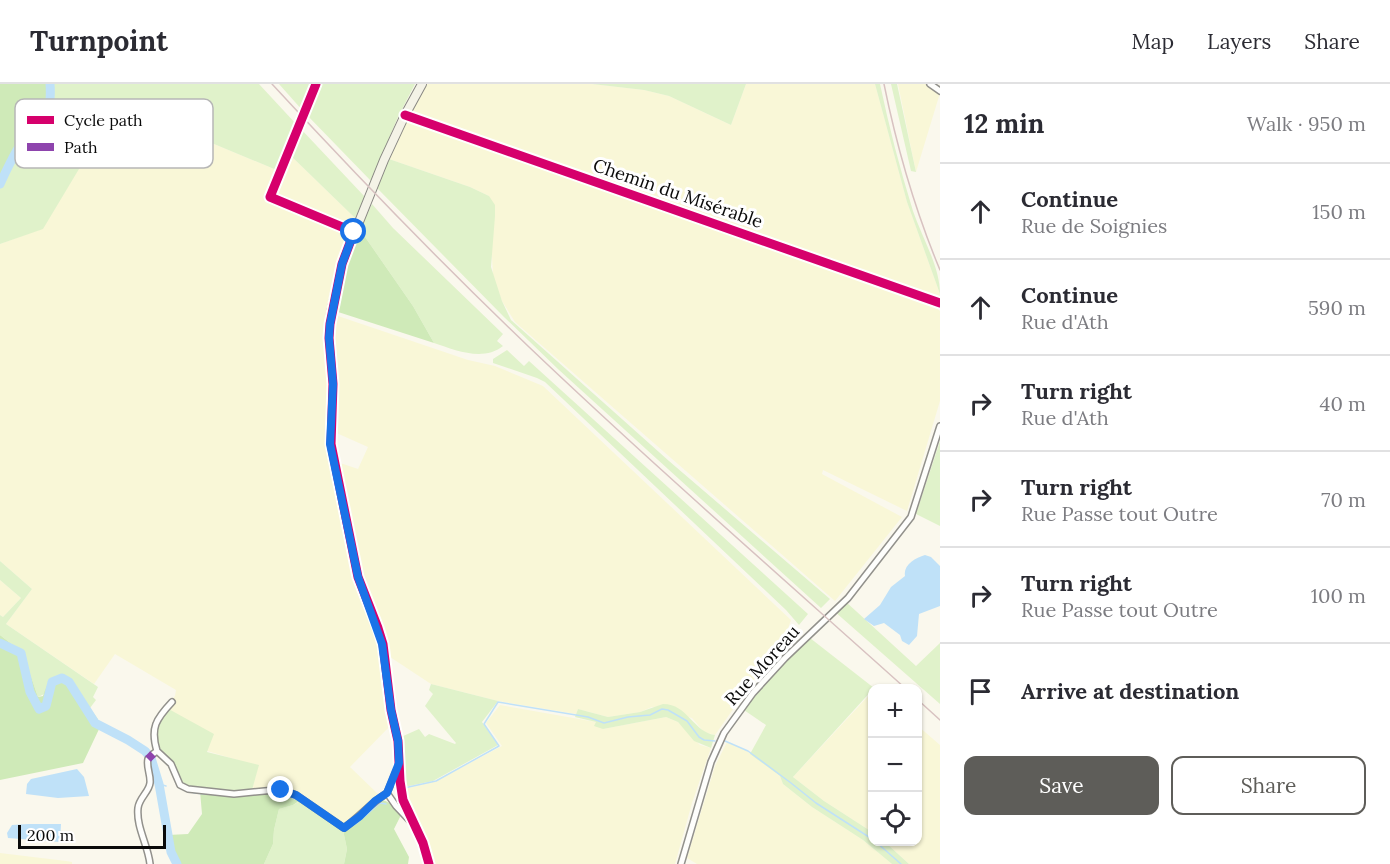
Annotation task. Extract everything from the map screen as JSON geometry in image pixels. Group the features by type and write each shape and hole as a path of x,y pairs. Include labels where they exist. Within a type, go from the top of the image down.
{"street":[{"path":"316,84 270,197 354,232"},
{"path":"422,84 405,115 342,264 335,291 329,338 333,384 330,444 358,577 382,644 391,710 398,741 403,800 423,843 429,864"},
{"path":"930,84 940,91"},
{"name":"Chemin du Misérable","path":"405,115 940,303"},
{"name":"Rue Moreau","path":"681,864 711,762 724,734 753,693 785,658 848,598 911,517 940,426"},
{"path":"172,702 161,714 153,729 155,753 171,764 180,785 188,789 234,794 285,791 296,795 344,828 387,793 399,763"},
{"path":"148,759 150,782 138,806 138,816 150,864"},
{"path":"387,793 414,825"}],"shaded area":[{"path":"426,84 592,84 644,90 669,96 731,125 746,84 875,84 907,202 940,294 940,300 928,301 940,311 940,401 907,511 823,470 822,474 902,517 835,601 515,322 502,301 493,276 489,196 470,187 389,159 407,119 500,149 408,115"},
{"path":"898,84 926,84 940,93 916,172"},
{"path":"213,144 279,171 268,198 349,233 340,253 328,304 327,447 355,580 376,634 391,725 350,767 378,794 344,824 292,789 273,787 252,790 258,766 207,751 165,707 175,696 176,690 115,654 94,684 6,624 32,589 0,561 0,244 43,228 79,168 213,168"},
{"path":"289,154 355,218 351,228 273,196"},
{"path":"338,316 468,360 495,366 543,386 791,620 778,657 748,688 715,735 704,732 692,718 652,707 640,712 608,717 578,709 576,714 498,701 431,684 387,655 360,568 337,462 358,469 368,447 332,431 332,344 334,318"},
{"path":"0,580 21,598 3,617 0,615"},
{"path":"868,696 868,829 824,801 793,777"},
{"path":"500,705 596,722 603,729 666,717 678,722 700,745 711,748 692,803 675,864 433,864 404,789 436,781 502,746 486,723"},
{"path":"922,729 940,745 940,864 909,864 889,846 922,846"},
{"path":"727,742 747,751 780,776 783,784 812,807 863,840 892,864 697,864 687,858 715,766"},
{"path":"0,853 66,861 72,864 0,864"}],"green space":[{"path":"0,84 50,84 50,99 15,99 15,154 0,184"},
{"path":"51,84 259,84 297,125 279,171 213,144 213,99 51,99"},
{"path":"279,84 314,84 303,111"},
{"path":"318,84 415,84 398,117 371,181 305,113"},
{"path":"592,84 746,84 731,125 669,96 644,90"},
{"path":"875,84 880,84 913,211 934,263 940,294 907,202"},
{"path":"891,84 897,84 916,172 911,171"},
{"path":"300,128 365,197 355,218 289,154"},
{"path":"15,158 15,168 80,168 43,229 0,244 0,187"},
{"path":"389,159 470,187 489,196 495,205 491,267 511,320 669,461 830,599 821,608 559,370 377,188"},
{"path":"372,204 393,228 503,334 497,341 503,346 495,351 478,354 434,343 413,306 363,234 357,234"},
{"path":"363,234 413,306 434,343 335,311 344,264 356,235"},
{"path":"507,350 524,366 529,361 808,614 799,625 786,610 545,382 493,363 493,359"},
{"path":"940,441 940,526 916,514"},
{"path":"0,561 32,589 6,624 98,687 93,697 96,700 90,708 98,719 95,724 71,681 38,697 23,653 0,635 0,615 3,617 21,598 0,580"},
{"path":"845,601 916,666 940,643 940,704 922,688 922,684 917,684 834,611"},
{"path":"0,635 23,653 38,697 43,696 50,681 56,676 65,677 71,681 95,723 100,727 83,763 0,780"},
{"path":"810,638 869,684 868,695 793,777 824,801 868,829 868,844 812,807 783,784 780,776 750,754 766,725 741,708 785,658"},
{"path":"431,684 498,701 482,722 498,745 433,781 404,787 401,737 419,729 425,737 429,734 456,743 425,706 433,694 429,690"},
{"path":"663,704 679,708 701,729 715,735 711,748 694,741 678,722 666,717 603,729 594,726 596,722 575,717 578,709 608,717 640,712"},
{"path":"165,707 214,734 207,752 259,765 252,790 206,790 188,786 182,782 173,762 158,749 152,728"},
{"path":"275,790 302,799 293,805 279,809 273,844 264,864 177,864 171,852 168,835 188,834 202,814 200,791 220,794"},
{"path":"379,800 389,803 401,815 394,829 409,857 408,864 344,864 347,849 343,830 355,823"},
{"path":"300,801 343,830 347,849 344,864 264,864 273,844 279,809"},
{"path":"870,846 889,846 909,864 892,864"}],"water":[{"path":"925,555 931,557 940,566 940,606 919,614 917,636 909,645 884,623 874,626 864,619 880,605 891,587 905,576 908,565"},
{"path":"77,769 84,777 89,796 58,798 26,794 27,784 31,779"},
{"path":"61,824 60,842 8,838 7,833 12,825"}],"waterway":[{"path":"50,84 50,99"},
{"path":"0,184 15,154"},
{"path":"0,643 21,653 30,692 39,709 46,706 52,682 62,678 69,682 95,723 128,740 145,751 151,758 159,784 171,852 177,864"},
{"path":"404,788 436,781 499,746 484,724 498,702 588,717 604,723 650,715 662,709 668,710 687,721 699,737 715,741"},
{"path":"725,741 748,751 816,803 868,836"},
{"path":"159,784 166,786"},
{"path":"194,793 234,796"},
{"path":"268,793 279,793 301,801"},
{"path":"345,829 357,823 380,803 386,804"},
{"path":"881,846 901,864"}],"railway":[{"path":"272,84 463,283 575,391 901,684"},
{"path":"884,84 908,178 940,270"},
{"path":"922,704 940,720"}],"marked path":[{"path":"148,759 153,754"}],"cycle path":[{"path":"316,84 270,197 354,232 342,264 330,324 333,384 331,444 358,577 383,644 391,710 398,741 403,800 423,843 429,864"},
{"path":"405,115 940,303"}],"route":[{"path":"281,790 296,795 344,828 387,793 399,763 398,741 391,710 386,662 378,628 358,577 330,444 333,384 330,324 342,264 354,232"}]}
